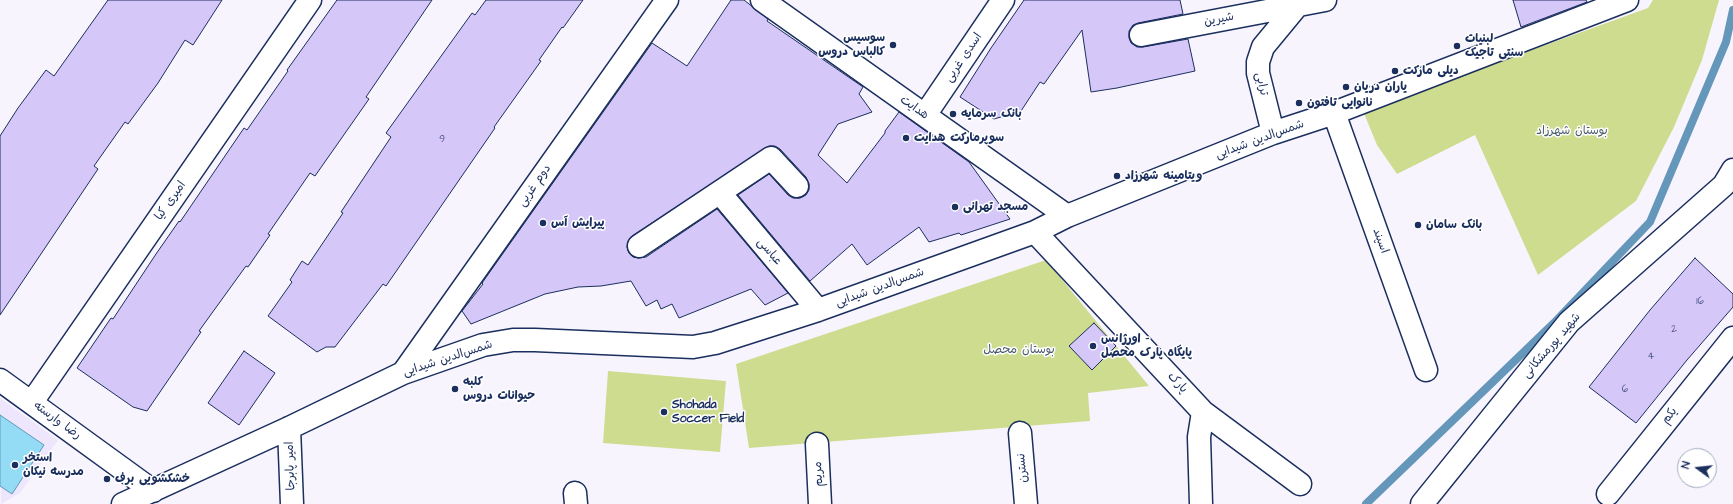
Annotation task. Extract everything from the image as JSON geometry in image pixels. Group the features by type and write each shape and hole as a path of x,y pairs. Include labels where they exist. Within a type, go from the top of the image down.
{"street":[{"name":"امیری کیا","path":"32,402 310,0"},
{"name":"دوم غربی","path":"403,373 667,0"},
{"name":"هدایت","path":"762,0 1067,216"},
{"name":"اسدی غربی","path":"925,115 1003,0"},
{"name":"شیرین","path":"1141,35 1299,3 1325,0"},
{"name":"شمس‌الدین شیدایی","path":"123,504 289,428 403,373 483,345 513,340 535,340 693,347 715,343 818,310 1035,232 1067,216 1273,133 1334,113 1627,0"},
{"name":"ترابی","path":"1273,133 1258,73 1258,62 1264,47 1299,3"},
{"name":"اسپند","path":"1334,113 1426,370"},
{"path":"639,246 771,158 797,186"},
{"name":"شهید پورمشکانی","path":"1422,504 1569,322 1730,182"},
{"name":"عباسی","path":"720,193 818,310"},
{"name":"پارک","path":"1035,232 1203,412 1300,484"},
{"name":"یکم","path":"1608,494 1733,338"},
{"name":"رضا وارسته","path":"0,380 153,491"},
{"path":"1201,504 1199,437 1203,412"},
{"name":"امیر پابرجا","path":"289,428 292,504"},
{"name":"نسترن","path":"1020,433 1026,504"},
{"name":"مریم","path":"817,444 820,504"}],"shaded area":[{"path":"0,398 58,440 20,493 1,504"}],"green space":[{"name":"بوستان شهرزاد","path":"1653,0 1719,0 1702,60 1674,127 1636,201 1538,275 1475,135 1397,174 1377,145 1363,111 1648,8"},
{"name":"بوستان محصل","path":"1046,260 1149,386 1088,393 1090,421 749,448 736,364"},
{"name":"Shohada Soccer Field","path":"608,371 726,381 720,452 603,443"}],"water":[{"name":"استخر مدرسه نیکان","path":"0,415 44,445 12,494 0,486"}],"building":[{"path":"108,0 222,0 193,45 185,40 158,83 128,124 125,122 94,166 98,169 0,315 0,136 18,108 46,70 54,76"},
{"path":"337,0 432,0 366,97 369,99 315,176 310,173 268,234 270,235 248,267 246,266 199,331 201,332 147,411 133,407 77,368 111,318 113,319 156,254 179,221 180,222 244,128 247,130 288,71 287,70"},
{"path":"486,0 583,0 539,60 541,61 494,127 495,128 386,286 383,284 335,347 326,347 317,352 268,316 292,282 290,280 302,261 308,265 343,213 341,212 391,137 386,133 472,13 475,15"},
{"path":"731,0 744,0 768,19 767,21 863,87 859,94 872,112 838,124 818,155 847,183 899,112 969,162 1010,219 961,235 959,233 929,242 919,227 867,265 852,244 810,281 738,195 769,174 788,195 793,198 800,198 806,195 809,190 809,184 806,177 780,149 775,146 769,146 632,236 628,241 627,247 629,253 633,257 646,257 717,209 788,293 765,305 751,289 679,318 672,304 661,309 657,300 646,306 631,281 601,286 578,287 545,294 471,324 462,311 483,284 482,283 652,43 687,66"},
{"path":"1024,0 1180,0 1183,14 1133,25 1129,31 1129,38 1131,43 1137,47 1188,39 1195,71 1117,88 1091,92 1082,30 1044,84 1040,82 1021,111 994,119 960,97"},
{"path":"1513,0 1586,0 1587,2 1521,27"},
{"path":"1695,258 1733,294 1733,307 1687,360 1636,423 1589,387 1650,310"},
{"name":"اورژانس - پایگاه پارک محصل","path":"1094,323 1116,346 1092,370 1069,346"},
{"path":"244,351 275,373 239,425 208,403"}],"waterway":[{"path":"1366,504 1554,323 1650,222 1726,42 1733,10"}],"place":[{"name":"سوسیس کالباس دروس","path":"893,45"},
{"name":"لبنیات سنتی تاجیک","path":"1457,46"},
{"name":"دیلی مارکت","path":"1395,71"},
{"name":"یاران دریان","path":"1346,87"},
{"name":"نانوایی تافتون","path":"1299,103"},
{"name":"بانک سرمایه","path":"953,114"},
{"name":"سوپرمارکت هدایت","path":"906,138"},
{"name":"ویتامینه شهرزاد","path":"1117,176"},
{"name":"مسجد تهرانی","path":"955,207"},
{"name":"پیرایش آس","path":"543,223"},
{"name":"بانک سامان","path":"1418,225"},
{"name":"اورژانس - پایگاه پارک محصل","path":"1093,346"},
{"name":"کلبه حیوانات دروس","path":"455,389"},
{"name":"Shohada Soccer Field","path":"664,412"},
{"name":"استخر مدرسه نیکان","path":"15,465"},
{"name":"خشکشویی برف","path":"107,479"}]}
